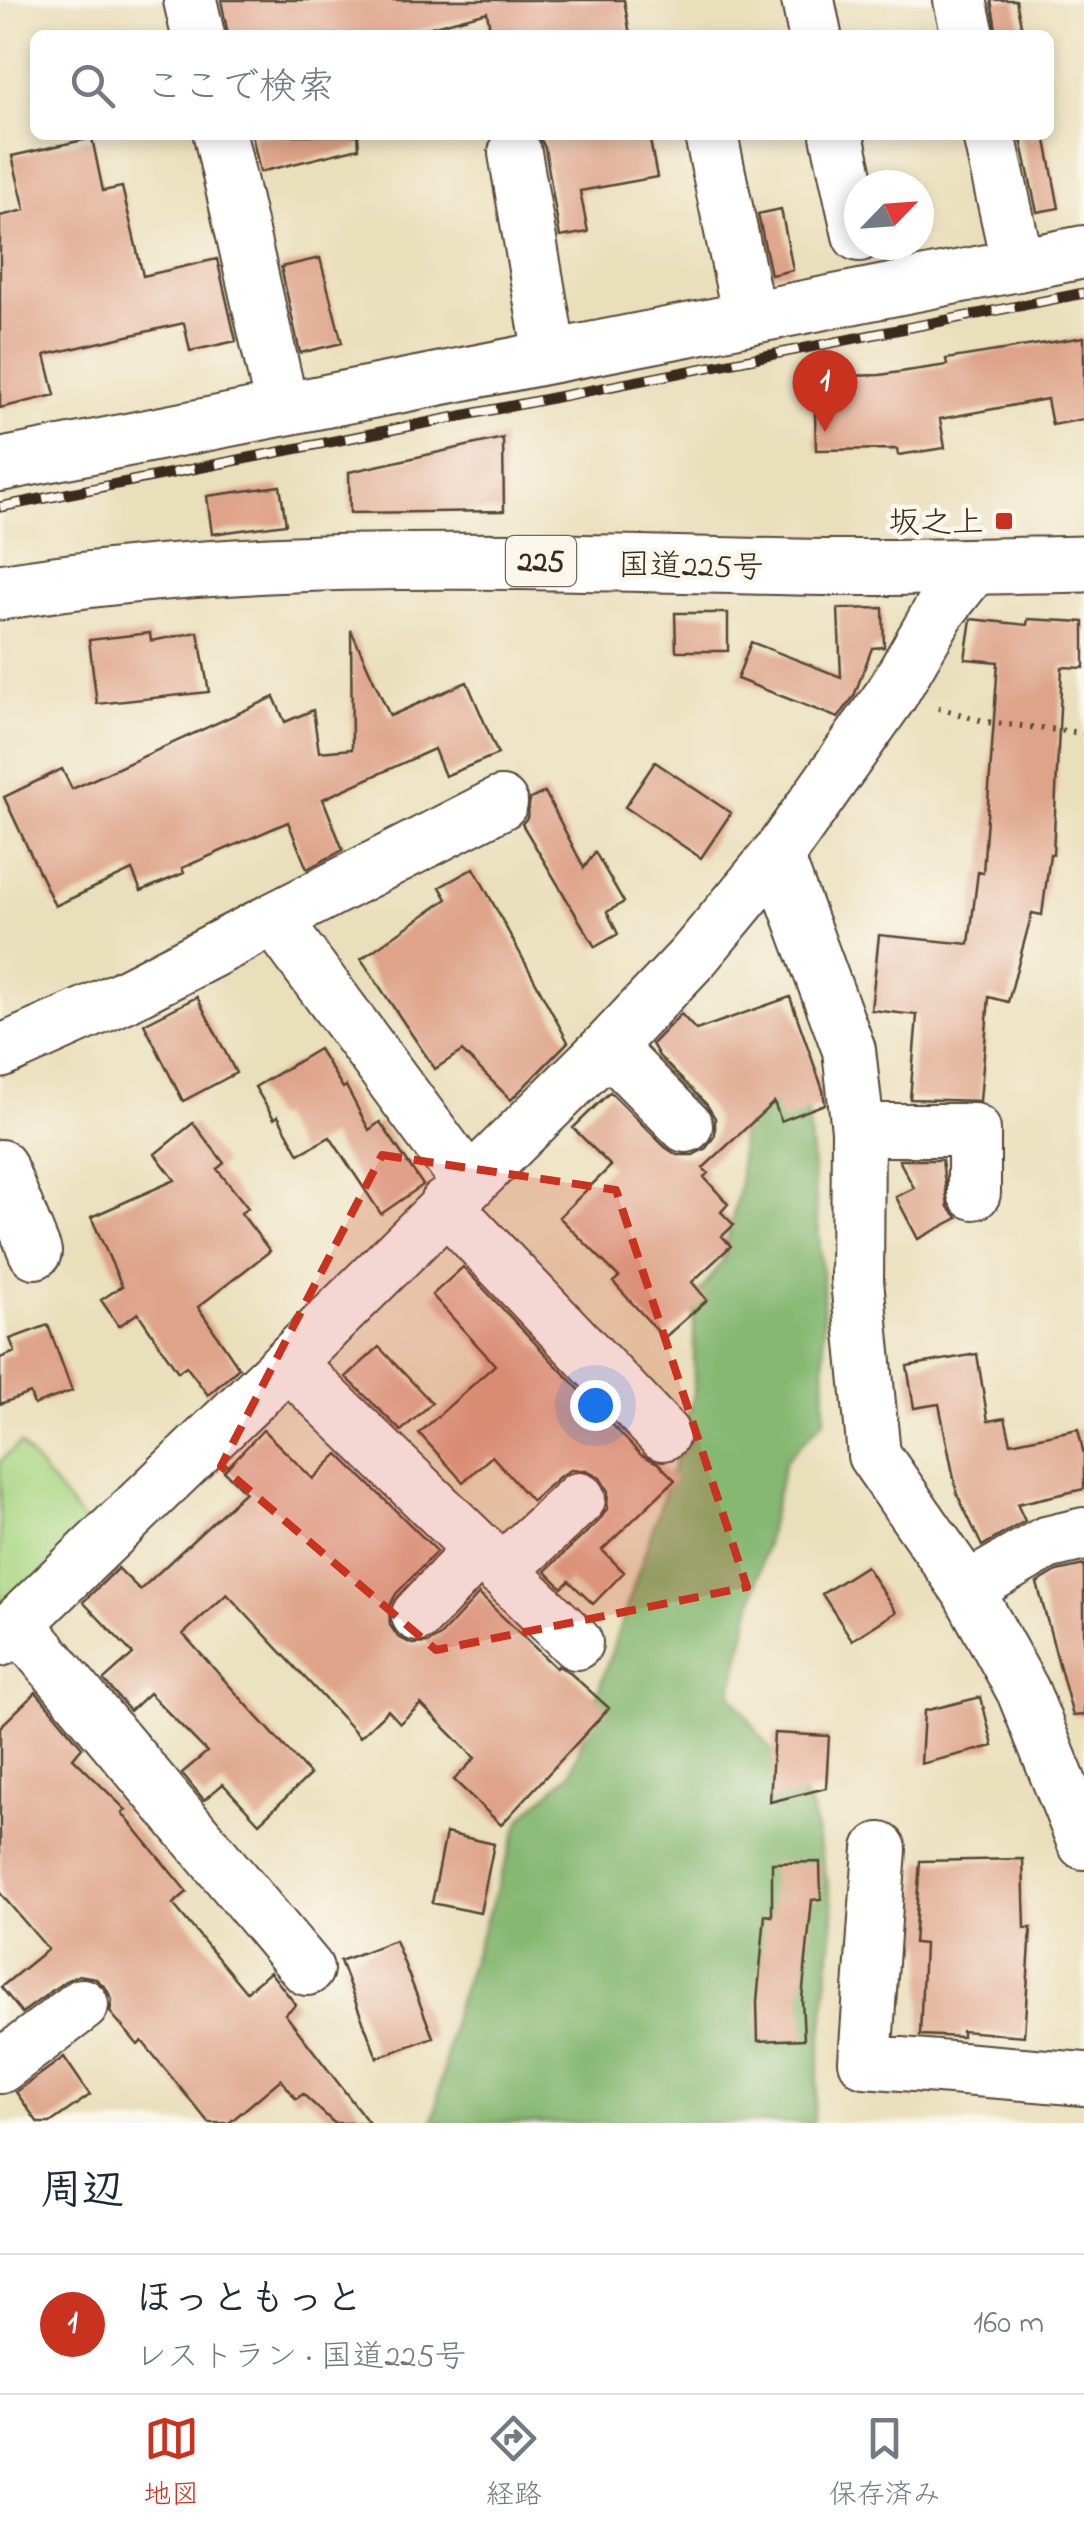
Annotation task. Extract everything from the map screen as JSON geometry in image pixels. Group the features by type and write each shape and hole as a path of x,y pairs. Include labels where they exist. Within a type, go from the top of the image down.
{"highway":[{"name":"国道225号","path":"0,592 138,572 273,564 496,560 780,567 1084,564"}],"street":[{"path":"190,0 197,30"},
{"path":"808,0 815,30"},
{"path":"960,0 967,30"},
{"path":"221,140 282,408"},
{"path":"712,140 749,317"},
{"path":"838,140 845,170"},
{"path":"991,140 1018,265"},
{"path":"515,153 550,356"},
{"path":"0,466 749,317 866,269 1018,265 1084,252"},
{"path":"307,1969 9,1632 288,1363 608,1047 693,957 777,856 891,695 940,610 975,566"},
{"path":"0,1052 123,998 501,803"},
{"path":"777,856 850,1050 858,1130 857,1281 874,1455 967,1589 1023,1690 1084,1843"},
{"path":"274,919 457,1194 663,1434"},
{"path":"608,1047 686,1126"},
{"path":"858,1130 974,1130 974,1193"},
{"path":"0,1166 35,1252"},
{"path":"288,1363 576,1643"},
{"path":"418,1614 579,1500"},
{"path":"967,1589 1046,1544 1084,1534"},
{"path":"880,1850 865,2061 1084,2079"},
{"path":"0,2067 82,2004"}],"path":[{"path":"891,695 987,722 1084,734"}],"highlighted area":[{"path":"382,1155 616,1190 747,1587 436,1650 221,1466"}],"green space":[{"path":"769,1097 808,1111 823,1285 825,1419 785,1461 731,1694 811,1807 834,1914 813,2123 433,2123 454,2013 521,1818 571,1773 681,1444 694,1394 694,1301 723,1260 740,1183 741,1123"},
{"path":"20,1444 90,1529 0,1611 0,1461"}],"building":[{"path":"221,0 624,0 629,30 490,30 487,12 420,30 227,30"},
{"path":"991,0 1016,0 1022,30 996,30"},
{"path":"92,140 103,191 122,187 143,276 217,259 236,341 190,351 184,323 45,355 55,395 0,408 0,216 25,210 12,156"},
{"path":"253,140 358,140 359,148 260,172"},
{"path":"541,140 650,140 657,177 580,191 588,232 560,237"},
{"path":"1021,140 1046,140 1059,208 1037,212"},
{"path":"781,209 793,270 771,275 758,214"},
{"path":"320,258 342,343 300,353 281,267"},
{"path":"1084,337 1084,419 1052,425 1047,399 940,419 945,448 898,455 897,449 816,450 814,377 880,375 947,365 946,359"},
{"path":"503,438 504,511 350,513 349,472"},
{"path":"280,486 286,524 212,534 207,496"},
{"path":"883,608 884,647 872,648 854,696 838,718 737,679 751,642 841,677 838,609"},
{"path":"675,613 728,613 728,651 676,651"},
{"path":"971,619 1027,625 1028,619 1084,622 1084,668 1062,667 1053,854 1042,915 1032,913 1008,1002 989,997 980,1101 910,1099 917,1015 871,1010 879,935 969,944 978,872 983,873 998,662 965,659"},
{"path":"351,630 390,716 467,682 498,754 445,776 434,749 323,799 343,850 307,869 288,822 182,868 184,873 141,891 132,870 55,906 4,797 62,769 72,789 274,697 285,722 313,710 319,752 352,749"},
{"path":"198,632 209,692 97,704 89,640 150,633 151,641"},
{"path":"655,762 731,813 701,858 625,807"},
{"path":"545,792 584,868 595,852 624,902 607,912 618,934 595,947 522,824 530,799"},
{"path":"474,868 568,1042 511,1100 462,1051 435,1069 361,959 447,899 440,887"},
{"path":"197,997 236,1073 183,1101 144,1024"},
{"path":"790,997 825,1104 781,1121 774,1102 703,1168 708,1173 704,1177 728,1204 721,1212 734,1225 722,1236 731,1246 692,1282 707,1300 664,1338 613,1282 619,1277 559,1217 611,1166 573,1128 610,1092 677,1155 693,1155 706,1148 715,1135 715,1118 652,1044 681,1014 696,1030"},
{"path":"319,1049 343,1088 346,1086 369,1130 380,1122 423,1185 381,1214 330,1137 299,1154 278,1116 274,1119 255,1087"},
{"path":"193,1123 224,1163 217,1169 248,1208 241,1213 270,1251 198,1307 239,1368 208,1395 186,1366 178,1372 138,1313 119,1326 101,1300 122,1286 91,1217 175,1180 155,1154"},
{"path":"899,1160 942,1160 948,1207 958,1218 918,1239 896,1197 914,1188"},
{"path":"463,1267 641,1455 658,1463 675,1480 602,1550 624,1572 593,1604 569,1581 562,1588 545,1571 607,1509 608,1491 600,1478 587,1470 571,1470 532,1501 492,1456 463,1482 419,1433 495,1365 432,1295"},
{"path":"48,1325 72,1391 34,1405 30,1393 0,1404 0,1358 15,1352 10,1339"},
{"path":"379,1347 432,1403 401,1431 346,1377"},
{"path":"977,1354 988,1421 1005,1418 1011,1443 1078,1429 1084,1455 1084,1489 1017,1504 1025,1521 982,1546 957,1494 939,1404 914,1408 907,1366"},
{"path":"263,1430 313,1479 338,1454 437,1551 396,1594 389,1607 390,1625 398,1637 412,1644 428,1643 440,1636 479,1594 556,1668 569,1672 609,1708 501,1825 454,1780 475,1758 421,1704 400,1723 388,1710 360,1737 227,1594 183,1634 310,1775 259,1823 223,1784 204,1800 182,1773 207,1752 149,1693 130,1711 104,1680 133,1654 83,1602 118,1568 140,1590 245,1492 224,1471"},
{"path":"1084,1565 1084,1715 1073,1716 1037,1583 1057,1571"},
{"path":"866,1566 896,1612 852,1640 822,1594"},
{"path":"36,1692 82,1747 73,1758 126,1810 122,1813 187,1892 173,1904 246,1992 270,1972 296,2005 285,2014 369,2123 334,2123 303,2094 296,2099 281,2079 229,2123 209,2123 142,2041 138,2045 110,2012 112,2000 95,1978 79,1975 65,1981 22,2013 1,1987 48,1949 0,1893 0,1727"},
{"path":"981,1697 993,1746 921,1764 924,1711"},
{"path":"774,1733 829,1736 826,1788 770,1802"},
{"path":"446,1833 494,1844 480,1913 432,1903"},
{"path":"1023,1859 1025,1928 1031,1928 1024,2036 962,2031 962,2037 920,2035 924,1944 914,1943 920,1861"},
{"path":"820,1862 821,1899 812,1900 802,1999 804,2039 758,2041 757,2002 765,1915 772,1916 772,1863"},
{"path":"395,1940 433,2037 377,2058 340,1961"},
{"path":"64,2057 90,2095 50,2123 38,2123 16,2092"}],"railway":[{"path":"0,507 1084,293"}],"place":[{"name":"ほっともっと","path":"825,432"},
{"name":"坂之上","path":"1004,521"}]}
